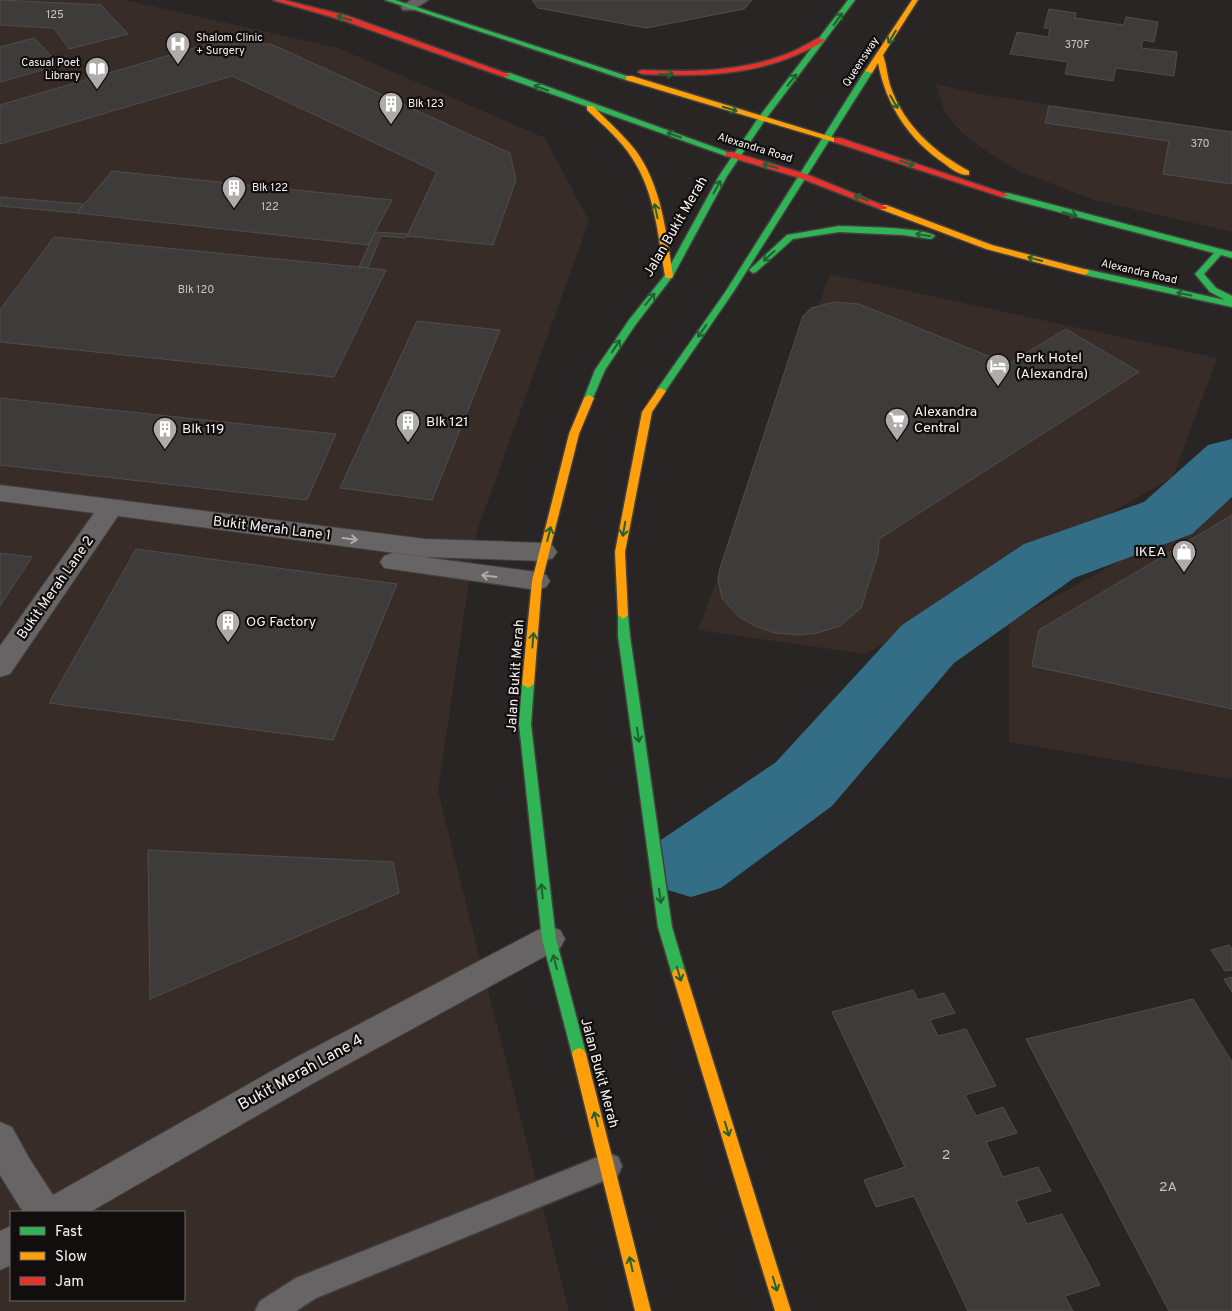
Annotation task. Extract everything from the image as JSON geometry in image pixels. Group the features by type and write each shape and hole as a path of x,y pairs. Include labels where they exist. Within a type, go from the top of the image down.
{"main road":[{"name":"Alexandra Road","path":"276,0 346,18 737,157 804,176 989,246 1116,280 1232,304"},
{"path":"388,0 600,69 762,119 828,137 1023,201 1232,255"},
{"path":"762,119 852,0"},
{"name":"Queensway","path":"828,137 829,132 914,0"},
{"path":"600,69 663,74 722,70 783,58 824,39"},
{"path":"880,55 888,92 911,132 953,167 1023,201"},
{"path":"587,105 629,149 642,167 651,190 669,276"},
{"name":"Jalan Bukit Merah","path":"643,1311 608,1166 549,939 525,724 537,581 574,434 600,370 632,322 669,276 723,176 762,119"},
{"path":"779,1310 665,927 624,636 620,552 647,412 730,291 828,137"},
{"path":"730,291 790,237 839,229 903,232 989,246"},
{"path":"1219,252 1199,274 1213,290 1232,300"}],"street":[{"name":"Bukit Merah Lane 1","path":"0,493 106,515 537,581"},
{"name":"Bukit Merah Lane 1","path":"0,508 106,515 424,548 544,552"},
{"name":"Bukit Merah Lane 2","path":"0,667 106,515"},
{"name":"Bukit Merah Lane 4","path":"59,1211 305,1070 549,939"},
{"path":"0,1138 16,1170 42,1211"}],"lane":[{"path":"408,7 421,0"},
{"path":"270,1311 306,1288 608,1166"}],"shaded area":[{"path":"0,0 125,0 338,48 545,138 589,221 476,534 438,791 569,1311 0,1311"},
{"path":"936,84 979,94 1232,131 1232,232 1094,200 1016,170 983,149 960,131 944,111"},
{"path":"830,274 1217,358 1173,477 865,654 698,630"},
{"path":"1232,499 1232,779 1009,742 1009,622"}],"building":[{"path":"0,0 101,5 128,34 69,49 54,28 0,25"},
{"path":"532,0 752,0 744,9 646,28 538,8"},
{"path":"1049,9 1076,13 1075,18 1124,25 1126,17 1158,22 1154,42 1143,40 1141,48 1177,52 1174,76 1116,68 1113,81 1065,74 1068,62 1010,54 1017,32 1048,37 1050,28 1044,28"},
{"path":"34,38 60,65 0,82 0,47"},
{"name":"Blk 123","path":"211,43 271,44 510,153 516,180 493,245 407,236 437,172 232,76 0,144 0,105"},
{"path":"1049,106 1232,132 1232,184 1163,174 1169,141 1045,123"},
{"name":"Blk 122","path":"112,171 392,200 368,245 77,213"},
{"path":"0,197 83,204 77,213 0,206"},
{"path":"375,232 408,234 406,238 381,236 368,268 359,267"},
{"path":"54,237 386,270 334,377 0,342 0,310"},
{"name":"Alexandra Central","path":"834,302 859,304 1008,364 1066,329 1139,372 879,539 878,554 861,608 840,626 817,633 799,635 775,633 755,626 739,617 722,598 718,579 803,316 811,308"},
{"name":"Blk 121","path":"417,321 500,330 432,500 340,488"},
{"name":"Blk 119","path":"0,398 336,434 307,500 0,465"},
{"name":"IKEA","path":"1232,515 1232,709 1032,666 1039,630"},
{"name":"OG Factory","path":"136,549 397,584 333,740 49,703"},
{"path":"0,553 32,557 0,606"},
{"path":"148,850 393,862 399,893 150,999"},
{"path":"1229,945 1232,949 1232,970 1225,971 1211,950"},
{"path":"1232,977 1232,992 1224,979"},
{"path":"913,990 918,1000 944,993 955,1013 930,1020 938,1036 966,1029 996,1086 965,1095 976,1116 1003,1107 1017,1133 986,1142 1003,1177 1038,1167 1051,1191 1016,1201 1027,1224 1062,1214 1100,1285 1065,1296 1073,1311 968,1311 914,1196 876,1207 864,1180 905,1167 832,1012"},
{"path":"1193,999 1232,1062 1232,1311 1169,1311 1026,1039"}],"waterway":[{"path":"691,864 804,784 928,644 1049,561 1168,518 1232,460"}],"traffic: fast":[{"path":"388,0 629,78"},
{"path":"589,398 600,370 632,322 669,276 723,176 762,119 852,0"},
{"path":"661,391 730,291 869,71"},
{"path":"507,75 729,154"},
{"path":"1005,195 1232,255"},
{"path":"753,270 790,237 839,229 903,232 931,236"},
{"path":"1219,252 1199,274 1213,290 1232,300"},
{"path":"1085,272 1232,304"},
{"path":"623,615 624,636 665,927 679,974"},
{"path":"528,684 525,724 549,939 579,1054"}],"traffic: slow":[{"path":"869,71 915,0"},
{"path":"880,55 887,89 895,106 911,129 920,140 942,159 966,173"},
{"path":"629,78 837,140"},
{"path":"590,108 626,145 644,172 659,215 669,276"},
{"path":"883,207 989,247 1085,272"},
{"path":"623,615 620,552 647,412 661,391"},
{"path":"528,684 537,581 574,434 589,398"},
{"path":"679,974 783,1311"},
{"path":"579,1054 643,1311"}],"traffic: jam":[{"path":"276,0 345,18 507,75"},
{"path":"642,72 696,73 751,67 786,57 821,40"},
{"path":"837,140 1005,195"},
{"path":"729,154 803,176 883,207"}],"place":[{"name":"Shalom Clinic + Surgery","path":"178,65"},
{"name":"Casual Poet Library","path":"97,90"},
{"name":"Blk 123","path":"391,125"},
{"name":"Blk 122","path":"234,209"},
{"name":"Park Hotel (Alexandra)","path":"998,387"},
{"name":"Alexandra Central","path":"897,441"},
{"name":"Blk 121","path":"408,443"},
{"name":"Blk 119","path":"165,450"},
{"name":"IKEA","path":"1184,573"},
{"name":"OG Factory","path":"228,643"}]}
